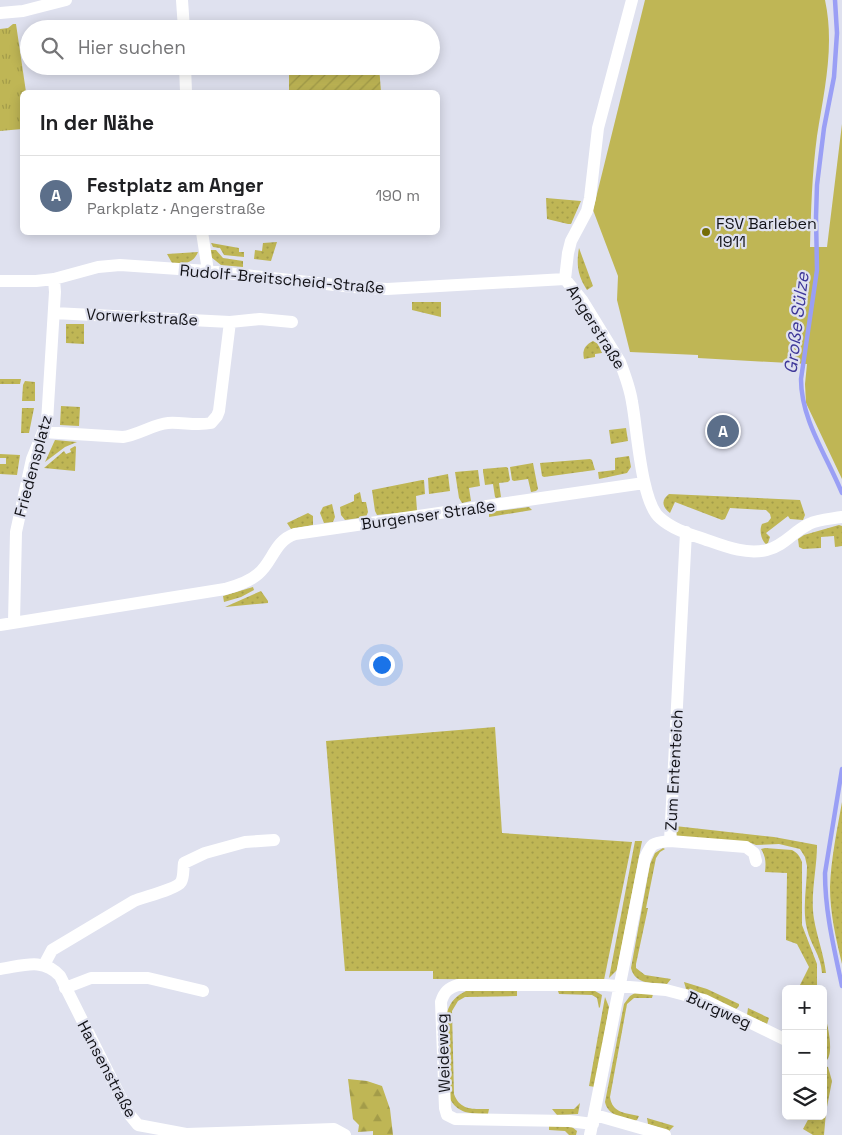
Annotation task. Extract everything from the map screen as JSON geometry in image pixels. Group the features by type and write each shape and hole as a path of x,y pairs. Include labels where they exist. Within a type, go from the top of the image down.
{"street":[{"path":"0,13 23,11 66,0"},
{"path":"182,0 183,20"},
{"name":"Angerstraße","path":"632,0 598,128 590,198 587,210 568,253 565,279 582,300 620,362 624,372 632,401 644,483"},
{"path":"185,75 186,90"},
{"path":"202,235 208,271"},
{"name":"Rudolf-Breitscheid-Straße","path":"0,281 54,279 98,267 120,266 208,271 387,289 565,279"},
{"name":"Friedensplatz","path":"14,622 16,532 32,459 47,422 56,292 54,279"},
{"name":"Vorwerkstraße","path":"54,312 230,322 260,319 292,322"},
{"path":"43,432 122,437 168,423 204,425 211,423 217,416 218,411 230,322"},
{"path":"644,483 651,507 658,518 670,526 726,547 754,552 776,546 809,524 840,517"},
{"name":"Burgenser Straße","path":"0,625 225,590 258,574 280,542 295,534 644,483"},
{"name":"Zum Ententeich","path":"593,1125 645,858 655,842 670,841 686,532"},
{"path":"0,969 32,964 44,965 52,950 134,901 176,887 182,879 184,863 204,853 245,842 274,840"},
{"path":"670,841 746,847 754,853 756,861"},
{"name":"Hansenstraße","path":"44,965 53,968 60,976 128,1110 138,1125 186,1134 321,1129 334,1129 344,1134"},
{"path":"65,988 91,978 148,978 203,990"},
{"name":"Weideweg","path":"593,1125 569,1121 455,1119 447,1115 445,1108 441,1002 449,988 458,985 620,986"},
{"name":"Burgweg","path":"620,986 666,990 704,1000 782,1038"},
{"path":"593,1125 665,1135"}],"green space":[{"name":"FSV Barleben 1911","path":"645,0 825,0 828,17 829,51 814,164 810,247 827,247 842,124 842,479 806,403 807,364 698,358 698,355 630,352 617,300 618,276 593,210"},
{"path":"16,24 20,51 20,75 24,75 26,90 20,90 20,129 0,131 0,29"},
{"path":"289,75 380,75 381,90 289,90"},
{"path":"546,198 581,201 571,224 547,219"},
{"path":"277,242 271,261 254,259 255,250 262,251 263,243"},
{"path":"211,243 239,248 239,252 244,252 244,257 224,255 220,248 213,247"},
{"path":"579,248 593,286 587,290 578,270"},
{"path":"210,250 216,250 223,258 243,261 243,267 221,265 211,257"},
{"path":"198,252 191,261 180,263 172,263 167,254"},
{"path":"412,302 441,302 441,317 412,310"},
{"path":"66,324 84,324 84,344 66,343"},
{"path":"593,341 598,344 602,353 595,354 595,357 584,359 583,353 585,348"},
{"path":"0,379 21,379 20,384 0,384"},
{"path":"25,381 35,382 35,401 22,401"},
{"path":"61,406 80,407 79,426 60,425"},
{"path":"22,408 34,408 29,433 21,433"},
{"path":"626,428 628,441 611,444 609,430"},
{"path":"55,440 77,442 65,447 45,462"},
{"path":"75,446 75,471 44,468 64,451 66,454 71,452 70,449"},
{"path":"0,454 20,455 17,475 0,474 0,464 6,464 6,458 0,458"},
{"path":"629,456 631,467 627,473 599,479 598,472 615,470 615,458"},
{"path":"590,459 595,470 542,476 540,463"},
{"path":"533,463 538,489 531,492 528,479 512,480 510,467"},
{"path":"508,468 510,480 499,483 501,497 496,498 493,484 485,485 483,469"},
{"path":"478,470 480,486 469,488 471,501 462,503 459,498 455,472"},
{"path":"448,474 450,491 429,494 428,478"},
{"path":"424,480 425,494 416,496 417,511 377,515 372,490"},
{"path":"360,492 362,502 366,502 368,512 366,517 345,520 341,515 340,507 354,501 354,495"},
{"path":"669,494 800,500 805,515 803,520 790,519 788,516 766,533 770,537 766,544 762,537 761,526 771,518 766,510 730,508 725,519 722,520 675,502 670,513 664,504"},
{"path":"332,504 335,517 333,522 324,523 320,513 323,507"},
{"path":"529,507 532,510 489,517 489,512"},
{"path":"308,513 313,516 313,525 291,529 287,523"},
{"path":"839,525 842,526 842,546 835,547 834,536 821,537 821,548 803,549 799,547 798,539 804,535"},
{"path":"253,587 254,590 241,597 224,602 223,596"},
{"path":"261,591 268,603 225,607"},
{"path":"495,727 502,833 632,842 604,980 433,979 433,971 345,971 326,741"},
{"path":"842,802 842,964 832,916 830,887 833,855"},
{"path":"675,826 774,837 817,845 813,910 826,973 822,973 820,961 807,929 805,906 807,866 805,857 800,849 779,844 756,845 677,837"},
{"path":"635,841 642,841 617,970 609,978"},
{"path":"663,848 665,849 656,858 636,968 645,975 671,979 667,984 640,980 633,974 631,968 650,864 655,853"},
{"path":"761,849 792,850 796,852 802,862 802,925 817,964 817,985 800,985 809,967 797,944 786,940 787,873 765,872 765,860"},
{"path":"684,982 707,989 739,1004 739,1006 736,1009 686,989"},
{"path":"466,991 517,991 517,996 465,997 458,1001 452,1011 454,1094 460,1104 473,1109 489,1109 488,1114 470,1113 460,1110 452,1103 449,1097 447,1012 454,999"},
{"path":"558,991 595,991 602,995 600,1007 597,998 592,995 559,994"},
{"path":"635,993 653,994 652,998 634,998 627,1004 610,1097 611,1102 620,1111 639,1116 634,1121 612,1113 605,1102 624,1004"},
{"path":"605,997 609,1007 595,1087 589,1086"},
{"path":"748,1008 769,1018 767,1024 747,1015"},
{"path":"827,1025 830,1051 827,1060"},
{"path":"827,1067 832,1081 827,1107"},
{"path":"348,1079 367,1081 382,1086 390,1109 393,1135 373,1135 373,1131 358,1132 359,1125 353,1119"},
{"path":"580,1103 578,1114 557,1115 552,1109 574,1109"},
{"path":"647,1118 674,1126 669,1131 648,1124"},
{"path":"808,1120 825,1120 824,1135 813,1135 803,1129"},
{"path":"549,1126 572,1127 577,1131 576,1135 569,1135 565,1131 549,1130"}],"waterway":[{"name":"Große Sülze","path":"835,0 837,33 834,77 824,128 817,185 817,270 801,379 805,409 810,423 842,493"},
{"name":"Große Sülze","path":"842,769 825,873 828,916 842,986"}],"place":[{"name":"FSV Barleben 1911","path":"706,232"},
{"name":"Festplatz am Anger","path":"723,431"}]}
